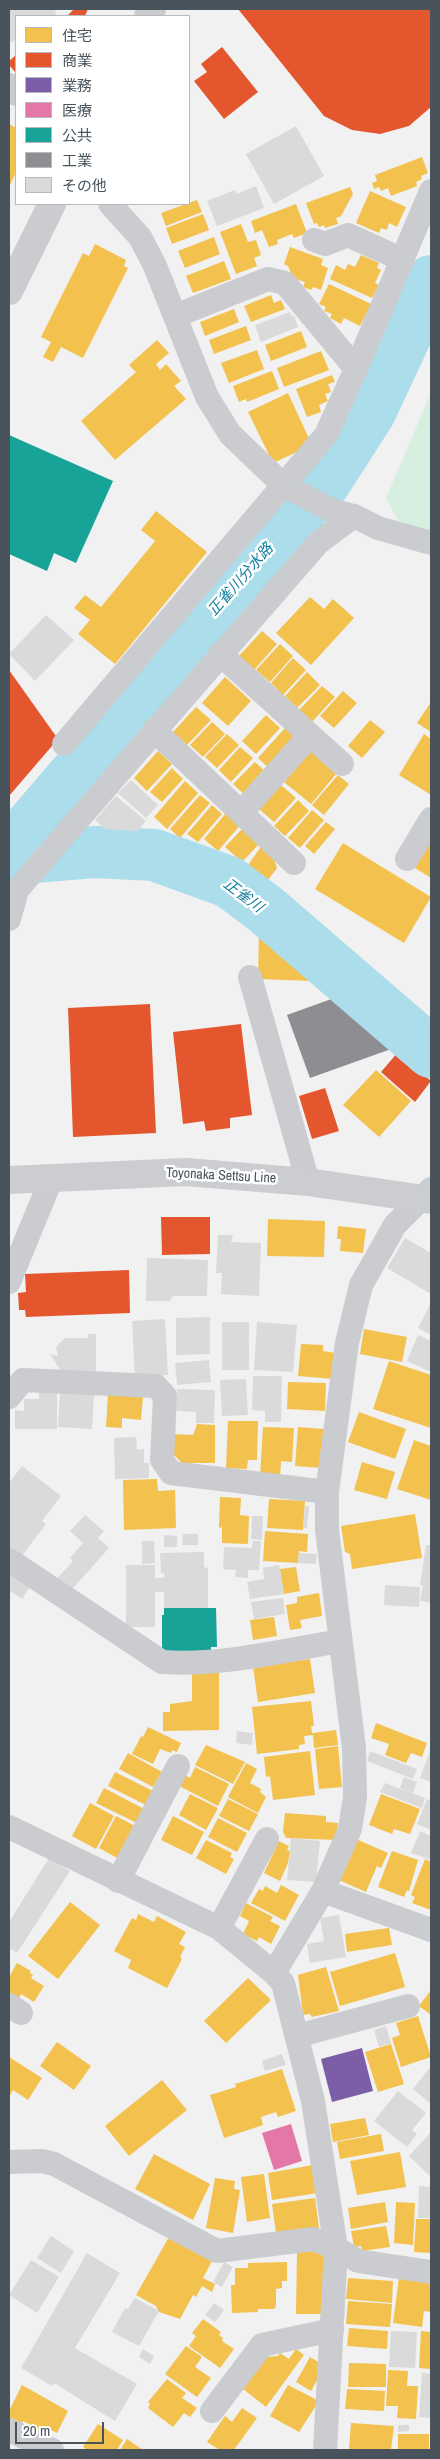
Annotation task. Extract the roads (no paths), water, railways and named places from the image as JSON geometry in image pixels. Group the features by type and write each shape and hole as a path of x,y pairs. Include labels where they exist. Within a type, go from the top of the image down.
{"main road":[{"name":"Toyonaka Settsu Line","path":"9,1180 186,1172 308,1182 428,1196"}],"street":[{"path":"64,744 290,488 326,435 403,260 431,191"},
{"path":"9,292 52,205"},
{"path":"111,205 140,237 155,266 207,397 230,434 290,488 331,510 354,516 378,528 431,543"},
{"path":"314,240 325,244 348,235 403,260"},
{"path":"175,316 268,279 285,283 356,369"},
{"path":"9,919 13,891 66,833 318,543 354,516"},
{"path":"220,654 342,764"},
{"path":"154,730 294,863"},
{"path":"241,813 310,736"},
{"path":"407,858 431,819"},
{"path":"250,977 308,1182"},
{"path":"9,1282 52,1177"},
{"path":"274,1973 323,1891 350,1829 355,1797 354,1748 327,1530 327,1492 346,1343 361,1285 395,1225 428,1196"},
{"path":"9,1397 23,1380 156,1386 165,1396 162,1460 171,1473 327,1492"},
{"path":"9,1560 162,1662 192,1664 243,1658 340,1641"},
{"path":"118,1881 178,1766"},
{"path":"9,1827 219,1928 274,1973 283,1984 313,2101 336,2248 325,2450"},
{"path":"219,1928 267,1839"},
{"path":"323,1891 431,1930"},
{"path":"297,2036 408,2006"},
{"path":"9,2162 42,2161 54,2164 217,2251 313,2239 336,2248 358,2261 431,2272"},
{"path":"212,2411 262,2345 332,2330"},
{"path":"21,2440 52,2450"}],"waterway":[{"name":"正雀川分水路","path":"9,851 325,482 370,412 431,281"},
{"name":"正雀川","path":"9,859 95,852 154,855 229,882 265,909 431,1052"}]}
